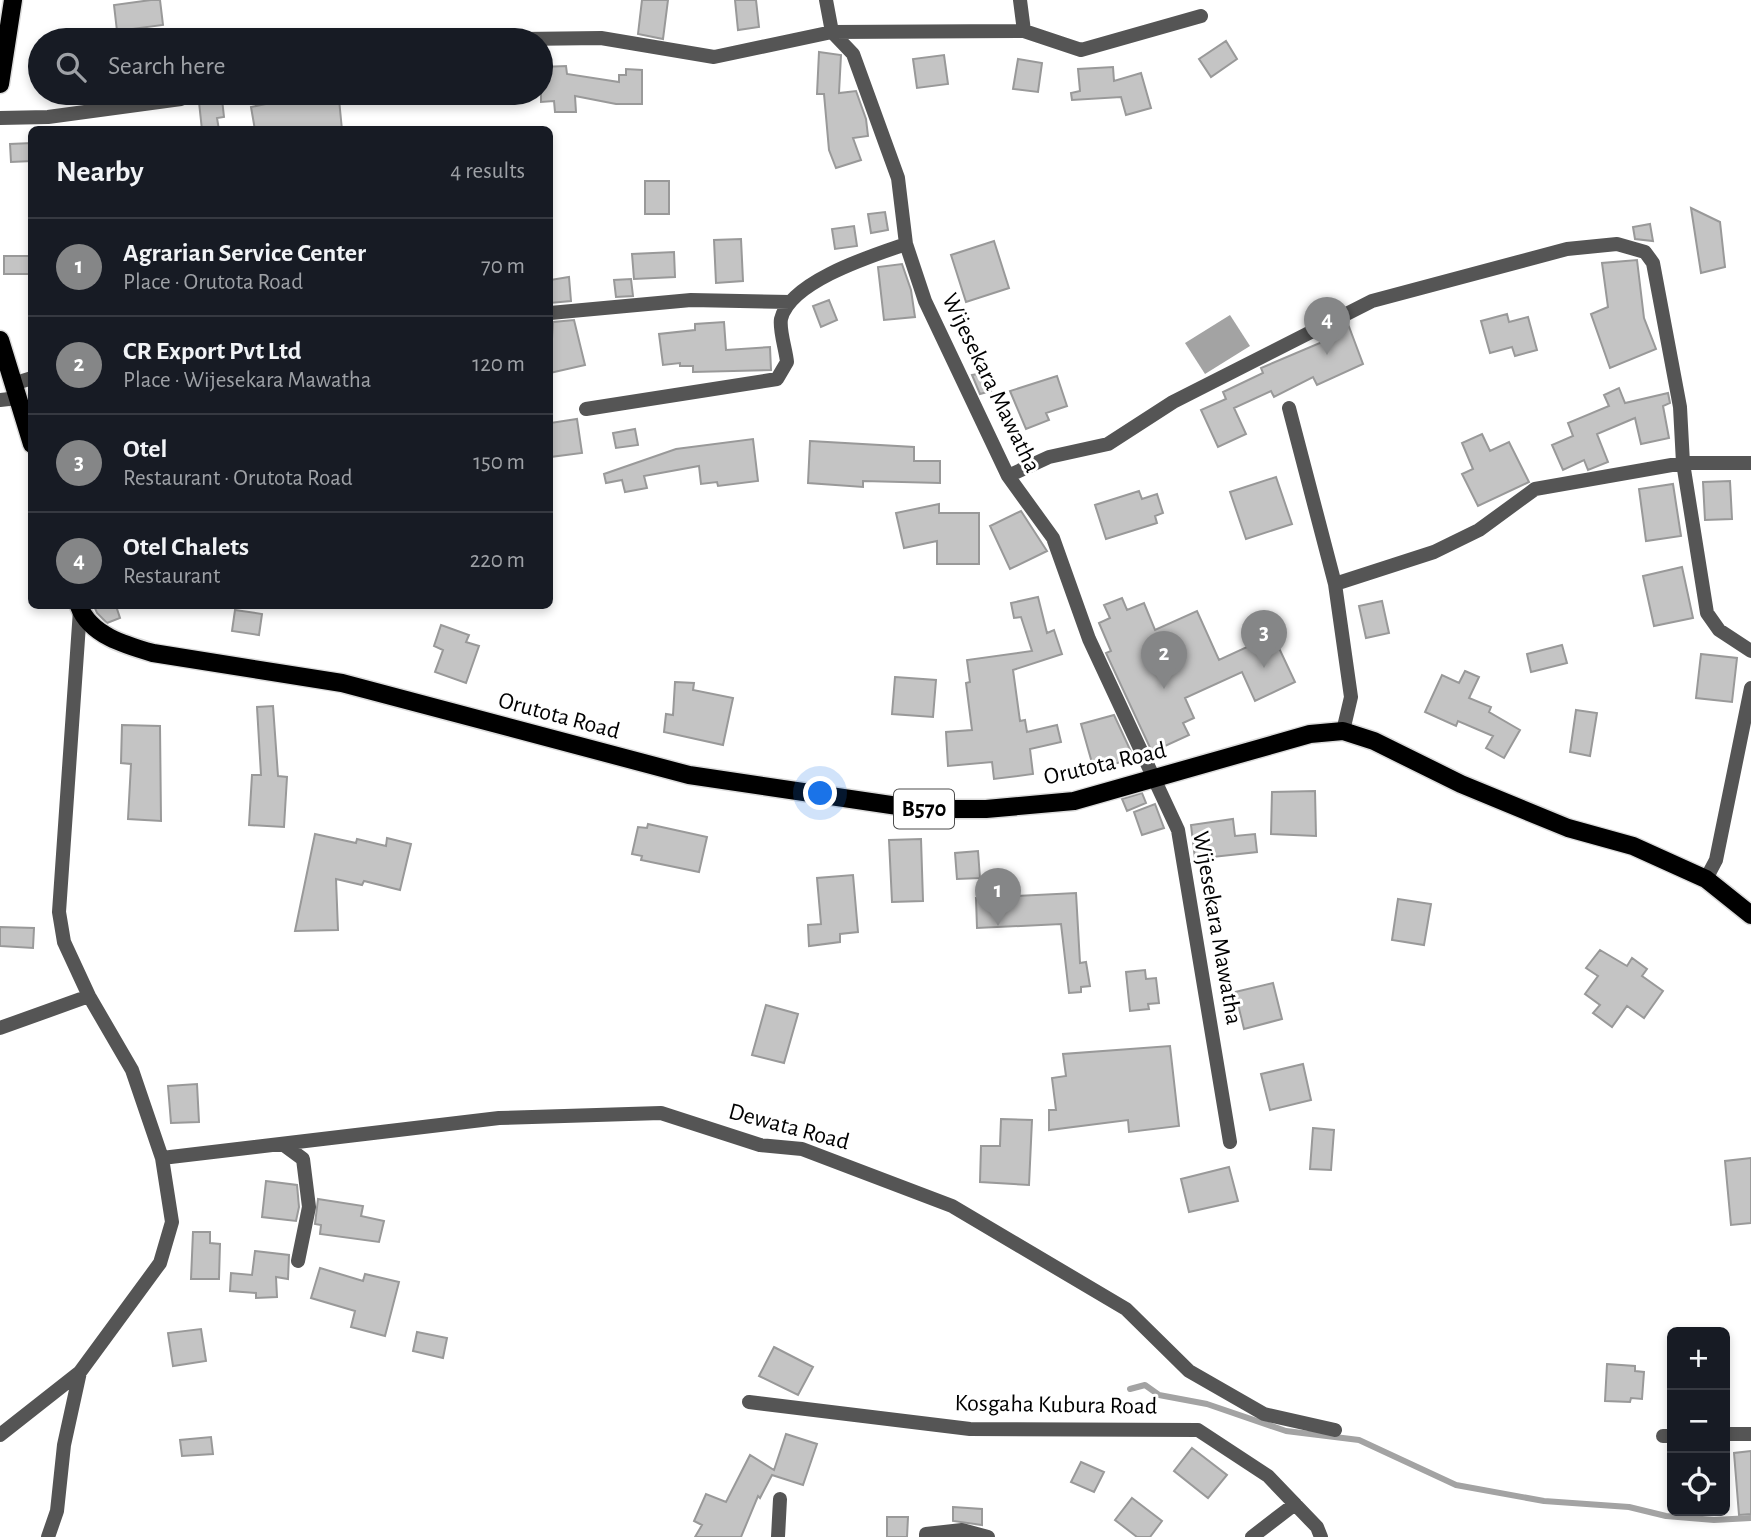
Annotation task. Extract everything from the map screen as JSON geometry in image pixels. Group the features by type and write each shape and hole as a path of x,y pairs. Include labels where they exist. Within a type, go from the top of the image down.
{"main road":[{"path":"0,84 13,0"},
{"path":"0,340 10,394 28,435"},
{"name":"Orutota Road","path":"80,609 97,630 122,644 142,650 342,683 690,775 918,808 986,809 1074,801 1310,734 1343,731 1374,741 1496,799 1568,828 1633,846 1706,879 1751,915"}],"street":[{"path":"826,0 832,32"},
{"path":"1020,0 1024,31"},
{"path":"553,39 601,38 714,57 832,32 1024,31 1081,50 1201,16"},
{"name":"Wijesekara Mawatha","path":"832,32 853,54 898,177 906,244 925,302 1008,476 1053,538 1089,639 1178,830 1230,1142"},
{"path":"0,118 48,117 137,105"},
{"path":"586,409 777,379 787,362 781,319 790,302 832,271 906,244"},
{"path":"1008,476 1049,457 1108,444 1172,402 1372,300 1567,249 1617,244 1644,252 1653,263 1680,407 1683,463 1707,613 1719,631 1751,651"},
{"path":"553,313 691,300 790,302"},
{"path":"10,394 28,381"},
{"path":"1289,408 1335,584 1351,697 1343,731"},
{"path":"1335,584 1434,552 1479,530 1535,489 1683,463 1751,463"},
{"path":"0,1435 80,1371 160,1263 172,1222 162,1158 132,1070 89,996 64,942 60,912 79,609"},
{"path":"1706,879 1716,860 1751,688"},
{"path":"0,1028 89,996"},
{"name":"Dewata Road","path":"162,1158 499,1118 661,1113 760,1145 802,1149 952,1206 1126,1309 1189,1371 1264,1414 1335,1430"},
{"path":"285,1145 303,1158 309,1207 298,1261"},
{"path":"48,1537 57,1511 65,1445 80,1371"},
{"name":"Kosgaha Kubura Road","path":"749,1402 971,1429 1198,1430 1268,1476 1317,1527 1321,1537"},
{"path":"1730,1434 1751,1434"},
{"path":"778,1537 780,1499"},
{"path":"1252,1537 1295,1504"},
{"path":"926,1537 926,1534 962,1530 988,1537"}],"shaded area":[{"path":"1230,315 1250,346 1205,374 1185,343"}],"building":[{"path":"160,0 163,25 117,28 114,5"},
{"path":"642,0 668,0 663,39 638,34"},
{"path":"735,0 756,0 759,27 738,30"},
{"path":"1226,41 1237,59 1211,77 1199,59"},
{"path":"819,52 841,55 839,93 856,91 866,119 868,136 853,138 861,160 836,168 829,150 824,94 817,94"},
{"path":"944,55 948,84 917,88 913,59"},
{"path":"1018,59 1042,63 1038,92 1013,89"},
{"path":"566,66 567,74 619,82 619,75 626,75 626,69 642,70 642,104 616,104 575,96 576,112 555,112 553,67"},
{"path":"1113,67 1114,81 1141,73 1151,108 1126,115 1121,97 1072,100 1071,93 1080,91 1078,69"},
{"path":"199,105 223,105 224,117 217,118 218,126 202,126"},
{"path":"340,105 342,126 254,126 251,107"},
{"path":"28,143 28,161 11,162 10,144"},
{"path":"645,181 669,181 669,214 645,214"},
{"path":"1691,208 1720,222 1725,267 1701,273"},
{"path":"885,212 888,230 871,233 868,214"},
{"path":"1650,224 1653,241 1635,239 1633,227"},
{"path":"854,226 857,246 835,249 832,229"},
{"path":"741,239 743,281 716,283 714,240"},
{"path":"994,241 1009,288 966,302 951,255"},
{"path":"674,252 675,277 634,279 632,254"},
{"path":"4,256 28,256 28,274 4,274"},
{"path":"1637,260 1644,318 1656,349 1610,368 1591,314 1608,307 1602,263"},
{"path":"902,264 911,290 915,317 884,320 878,267"},
{"path":"569,277 571,301 553,303 553,280"},
{"path":"631,279 633,296 616,297 614,280"},
{"path":"829,300 837,320 821,327 813,306"},
{"path":"1507,314 1509,322 1528,317 1537,350 1515,356 1512,347 1490,353 1481,321"},
{"path":"574,320 585,365 553,372 553,322"},
{"path":"724,322 726,350 770,347 771,370 693,372 693,366 680,366 680,363 663,365 659,334 695,330 695,324"},
{"path":"1348,324 1363,364 1317,385 1313,377 1274,397 1271,391 1234,408 1246,434 1218,447 1201,410 1226,399 1223,392 1263,373 1261,368 1327,340 1325,336"},
{"path":"988,372 991,391 980,394 972,375"},
{"path":"1057,376 1067,406 1046,413 1049,420 1026,429 1010,391"},
{"path":"1619,388 1625,403 1668,393 1670,403 1663,406 1669,438 1641,444 1635,418 1597,434 1608,462 1588,470 1584,460 1563,470 1552,445 1573,436 1568,423 1609,406 1604,395"},
{"path":"577,419 582,453 553,457 553,423"},
{"path":"635,429 638,445 616,448 613,433"},
{"path":"1482,434 1490,451 1509,442 1529,482 1478,506 1462,474 1473,469 1462,443"},
{"path":"753,439 758,481 718,486 717,482 701,484 699,466 644,476 647,488 625,492 622,480 606,483 604,474 676,449"},
{"path":"810,441 914,447 914,461 940,461 940,483 863,481 863,487 808,483"},
{"path":"1276,477 1292,524 1246,539 1230,492"},
{"path":"1730,481 1732,519 1705,520 1703,482"},
{"path":"1673,484 1681,536 1646,541 1639,489"},
{"path":"1139,491 1142,499 1157,494 1163,513 1155,516 1157,523 1106,539 1095,505"},
{"path":"939,504 939,513 979,513 979,564 937,564 937,541 904,548 896,513"},
{"path":"1021,511 1047,551 1010,569 990,526"},
{"path":"1682,567 1693,618 1654,626 1643,576"},
{"path":"1038,597 1047,633 1054,630 1062,654 1013,670 1020,721 1025,720 1027,732 1057,725 1061,742 1030,749 1033,774 994,779 992,762 948,766 946,732 972,730 966,683 970,682 967,660 1032,651 1021,617 1014,618 1011,603"},
{"path":"1122,598 1127,610 1144,603 1155,630 1197,611 1219,660 1262,640 1268,653 1279,648 1295,682 1255,701 1242,672 1185,698 1194,718 1183,723 1189,735 1152,752 1106,653 1111,651 1099,623 1110,618 1104,605"},
{"path":"1382,601 1389,633 1366,638 1359,606"},
{"path":"95,609 117,609 120,618 107,623"},
{"path":"235,610 262,614 259,635 232,631"},
{"path":"441,625 469,635 466,642 479,646 466,683 435,672 443,650 434,646"},
{"path":"1562,645 1567,663 1531,672 1527,654"},
{"path":"1701,654 1737,658 1732,702 1696,698"},
{"path":"1465,671 1479,677 1469,698 1491,707 1489,712 1520,730 1504,758 1486,748 1493,736 1458,721 1456,726 1425,712 1442,675 1459,683"},
{"path":"895,677 936,680 933,717 892,714"},
{"path":"675,682 694,683 693,690 733,698 723,745 664,732 666,714 673,715"},
{"path":"273,706 278,776 287,777 284,827 249,825 252,775 261,775 257,707"},
{"path":"1576,710 1597,713 1590,756 1570,752"},
{"path":"1114,715 1134,758 1094,770 1081,724"},
{"path":"122,725 160,726 161,821 128,819 131,764 121,763"},
{"path":"1315,791 1316,836 1271,834 1272,792"},
{"path":"1142,793 1146,803 1127,811 1122,799"},
{"path":"1155,804 1164,828 1142,835 1134,812"},
{"path":"1233,819 1235,836 1255,834 1257,852 1195,859 1191,825"},
{"path":"648,824 707,837 699,872 641,860 642,856 632,854 638,827 647,828"},
{"path":"315,834 356,843 357,839 386,846 387,838 411,844 400,890 364,881 362,885 336,879 338,930 295,931"},
{"path":"921,839 923,901 892,902 889,840"},
{"path":"978,851 980,878 957,879 955,853"},
{"path":"853,875 858,932 840,934 840,942 809,946 808,925 821,924 817,878"},
{"path":"1076,893 1080,963 1086,962 1090,986 1081,987 1081,992 1069,993 1061,924 977,928 976,898"},
{"path":"1398,899 1431,904 1424,945 1392,940"},
{"path":"0,927 34,928 33,948 0,946"},
{"path":"1600,950 1627,966 1632,958 1647,969 1642,976 1663,991 1644,1018 1627,1006 1612,1027 1593,1013 1600,1005 1585,994 1598,976 1586,968"},
{"path":"1145,970 1146,979 1156,978 1159,1003 1148,1004 1149,1009 1130,1011 1126,972"},
{"path":"1273,983 1282,1019 1244,1029 1235,992"},
{"path":"766,1005 798,1014 784,1063 752,1055"},
{"path":"1170,1046 1179,1126 1129,1132 1128,1120 1049,1130 1049,1110 1056,1110 1052,1078 1066,1076 1063,1054"},
{"path":"1303,1064 1311,1100 1270,1110 1261,1074"},
{"path":"197,1084 199,1122 171,1123 168,1086"},
{"path":"1001,1119 1032,1120 1029,1185 980,1182 981,1146 1000,1146"},
{"path":"1313,1128 1334,1130 1331,1170 1310,1169"},
{"path":"1751,1158 1751,1223 1731,1225 1725,1161"},
{"path":"1229,1167 1238,1201 1189,1212 1181,1179"},
{"path":"266,1181 297,1185 299,1207 296,1221 262,1217"},
{"path":"318,1199 363,1206 361,1216 384,1221 379,1242 320,1234 321,1225 315,1224"},
{"path":"193,1232 210,1232 210,1243 220,1244 219,1279 191,1279"},
{"path":"255,1251 289,1255 288,1279 276,1277 277,1297 256,1298 256,1293 230,1291 231,1273 252,1275"},
{"path":"320,1268 363,1281 365,1274 399,1282 385,1336 351,1327 355,1311 311,1298"},
{"path":"201,1329 206,1361 173,1366 168,1333"},
{"path":"417,1332 447,1338 443,1358 413,1351"},
{"path":"774,1347 813,1367 798,1395 759,1376"},
{"path":"1607,1364 1635,1366 1635,1371 1644,1372 1642,1399 1631,1398 1630,1402 1605,1401"},
{"path":"786,1434 817,1444 803,1485 772,1475 760,1498 758,1496 741,1537 695,1537 702,1525 694,1521 706,1494 726,1502 750,1455 774,1470"},
{"path":"211,1437 213,1454 182,1456 180,1440"},
{"path":"1192,1448 1227,1475 1208,1498 1174,1471"},
{"path":"1751,1451 1751,1514 1739,1515 1734,1453"},
{"path":"1081,1462 1104,1472 1094,1492 1071,1482"},
{"path":"1132,1498 1162,1521 1150,1537 1137,1537 1115,1520"},
{"path":"953,1507 982,1509 982,1525 953,1521"},
{"path":"887,1517 908,1517 907,1537 887,1537"}],"waterway":[{"path":"1130,1389 1145,1385 1159,1395 1207,1404 1286,1431 1359,1440 1456,1485 1544,1501 1629,1507 1666,1516 1714,1520 1751,1518"}],"place":[{"name":"Otel Chalets","path":"1327,355"},
{"name":"Otel","path":"1264,668"},
{"name":"CR Export Pvt Ltd","path":"1164,689"},
{"name":"Agrarian Service Center","path":"998,926"}]}
